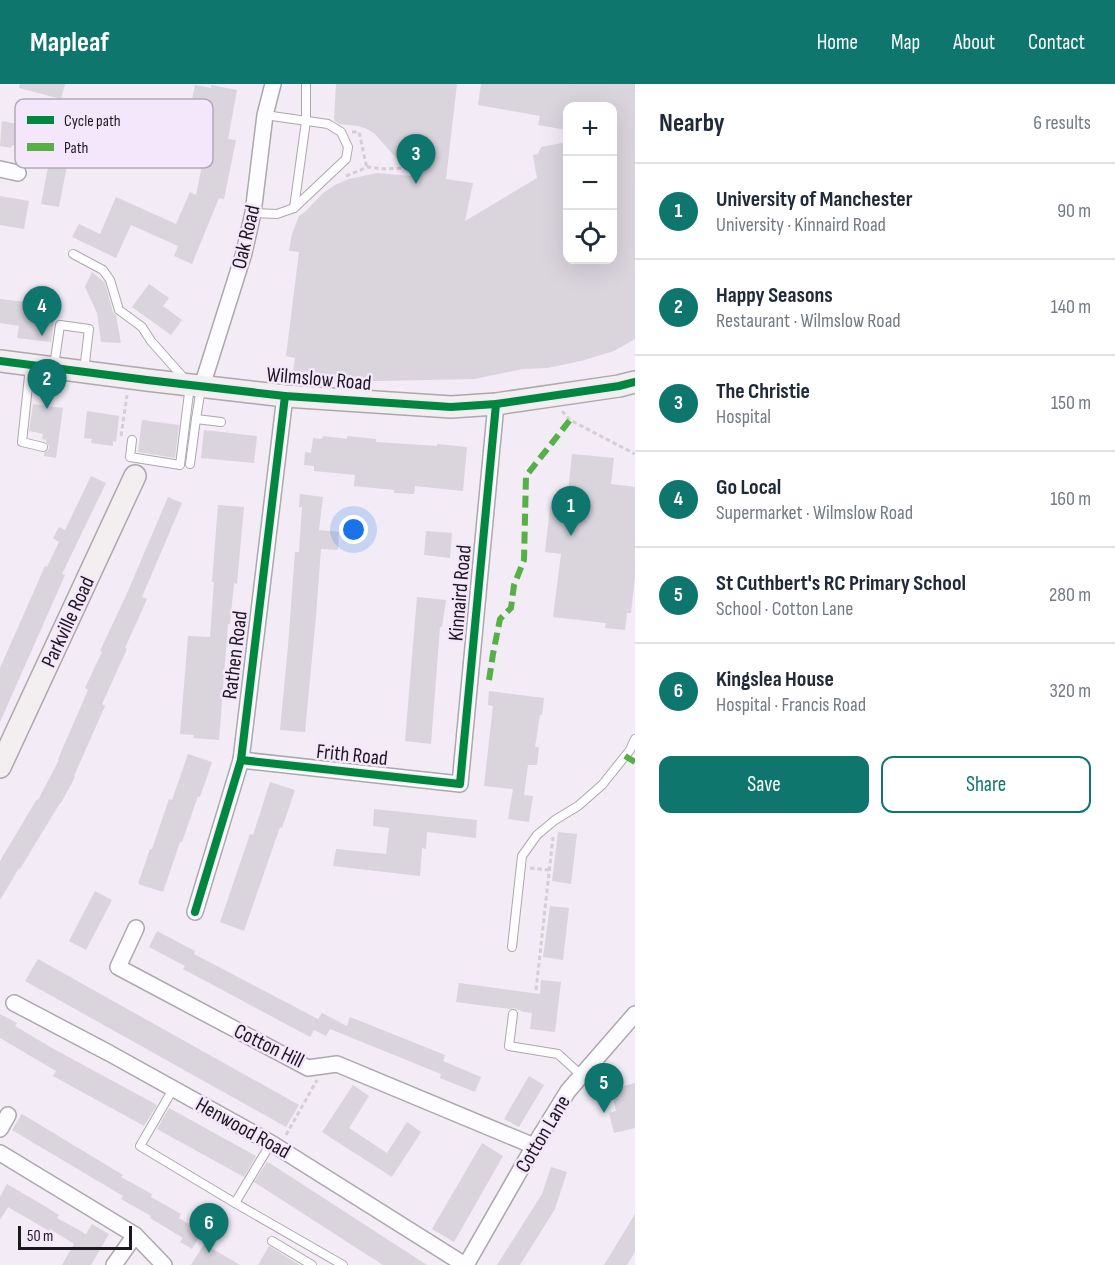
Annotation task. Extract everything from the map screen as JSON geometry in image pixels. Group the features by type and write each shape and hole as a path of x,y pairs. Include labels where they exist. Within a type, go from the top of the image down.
{"main road":[{"name":"Wilmslow Road","path":"0,361 285,396 451,407 496,404 635,382"},
{"name":"Parkville Road","path":"1,764 135,476"}],"street":[{"name":"Oak Road","path":"196,386 244,253 253,213 265,115 273,84"},
{"path":"0,170 18,173"},
{"name":"Rathen Road","path":"195,912 241,760 285,396"},
{"name":"Kinnaird Road","path":"460,784 496,404"},
{"name":"Frith Road","path":"241,760 460,784"},
{"name":"Cotton Hill","path":"136,928 118,967 308,1068 337,1064 534,1146"},
{"name":"Henwood Road","path":"14,1003 275,1145 466,1265"},
{"name":"Cotton Lane","path":"466,1265 568,1090 635,1014"},
{"path":"0,1129 8,1115"},
{"path":"0,1153 135,1235 164,1265"},
{"path":"114,1265 135,1235"}],"lane":[{"path":"294,208 306,121 306,84"},
{"path":"253,213 277,213 294,208 346,159 348,147 341,132 328,124 265,115"},
{"path":"73,254 103,270 110,280 120,310 142,327 151,341 196,386 196,419 190,464"},
{"path":"53,368 60,325 89,328 84,372"},
{"path":"30,365 22,442 43,447"},
{"path":"132,440 130,457 180,465 196,386"},
{"path":"196,419 221,422"},
{"path":"512,947 522,856 529,844 555,820 578,806 602,785 630,750 635,739"},
{"path":"513,1014 509,1046 558,1054 581,1075"},
{"path":"173,1089 140,1146 343,1265"},
{"path":"236,1203 275,1145"},
{"path":"272,1241 312,1265"}],"path":[{"path":"327,177 332,184 368,167 404,168"},
{"path":"551,396 570,420 635,454"},
{"path":"536,990 555,820"},
{"path":"521,868 549,870"},
{"path":"275,1145 325,1066"}],"building":[{"path":"20,84 65,84 61,99 19,88"},
{"path":"336,84 457,84 446,179 473,183 465,221 537,178 533,155 538,154 541,147 563,143 563,264 617,264 617,102 563,102 563,129 538,125 540,116 478,105 481,84 635,84 635,339 614,351 581,361 474,379 331,382 292,380 295,358 286,356 299,252 289,251 299,216 323,193 349,179 377,173 412,176 375,134 358,126 339,124 334,120"},
{"path":"195,85 211,88 211,85 237,90 228,139 236,140 224,199 219,198 192,264 174,256 178,246 131,225 116,258 72,237 79,224 100,234 116,197 176,224 190,192 196,195 201,168 213,168 213,99 192,99"},
{"path":"2,121 15,124 15,146 12,145 11,148 0,146"},
{"path":"48,168 66,168 59,207 41,204"},
{"path":"0,196 29,201 24,229 0,225"},
{"path":"92,272 105,283 113,312 116,315 121,343 101,342 97,313 85,287"},
{"path":"149,284 169,298 163,306 182,320 171,335 132,307"},
{"path":"35,294 57,297 51,342 17,338 19,326 0,323 0,299 34,303"},
{"path":"33,404 63,408 56,458 44,456 49,446 46,440 42,439 43,434 29,431"},
{"path":"87,411 119,416 116,442 113,441 113,446 91,443 92,439 84,438"},
{"path":"142,420 179,425 175,458 138,452"},
{"path":"204,430 257,436 254,463 201,458"},
{"path":"323,436 376,439 376,442 467,447 463,491 415,486 414,494 394,493 394,490 354,486 355,475 314,471 314,466 304,465 305,452 311,453 313,438 322,439"},
{"path":"572,454 614,458 611,484 635,487 635,576 631,613 627,613 625,630 605,628 606,623 553,617 561,554 545,552 550,508 557,491 568,492"},
{"path":"91,476 106,483 62,574 65,575 0,722 0,668 45,566 47,567 59,542 53,538 59,527 65,530"},
{"path":"300,494 323,497 319,530 339,532 338,550 321,549 305,732 280,730 295,552 299,552 302,507 299,507"},
{"path":"168,497 182,503 142,597 147,599 102,704 105,706 75,777 61,803 0,900 0,861 38,800 59,760 88,690 85,688 102,652 100,651"},
{"path":"218,505 244,507 237,584 234,583 230,624 228,624 219,740 193,738 194,735 180,734 188,636 210,637"},
{"path":"426,531 452,533 450,558 424,555"},
{"path":"417,597 446,600 442,627 440,627 431,744 405,741"},
{"path":"489,691 544,698 535,747 539,747 537,765 528,765 524,795 533,796 529,822 508,819 513,789 484,786 493,706 488,705"},
{"path":"188,754 212,762 163,892 138,884"},
{"path":"270,782 295,790 244,931 220,922 250,834 253,835"},
{"path":"374,809 477,820 476,838 427,832 426,849 422,848 420,876 333,866 336,849 386,854 389,828 373,826"},
{"path":"558,832 577,834 571,884 552,881"},
{"path":"95,891 112,900 86,950 69,941"},
{"path":"550,906 569,908 563,960 543,957"},
{"path":"157,931 195,951 194,954 318,1019 322,1013 347,1026 350,1017 445,1055 443,1061 481,1077 475,1092 440,1078 441,1074 330,1029 326,1036 314,1030 310,1037 183,969 185,966 149,947"},
{"path":"38,959 299,1105 286,1127 25,981"},
{"path":"541,980 561,982 555,1032 530,1029 532,1013 514,1008 456,1002 459,983 540,994"},
{"path":"0,1014 17,1023 15,1026 52,1048 157,1105 144,1126 53,1076 56,1071 0,1038"},
{"path":"529,1076 544,1085 519,1127 504,1119"},
{"path":"635,1083 635,1128 614,1133 609,1113 616,1111 612,1094 617,1092 616,1088"},
{"path":"353,1085 369,1096 349,1128 387,1153 407,1122 421,1132 392,1177 322,1132"},
{"path":"169,1108 256,1156 244,1177 157,1129"},
{"path":"22,1114 123,1175 121,1177 152,1194 151,1197 181,1214 179,1218 202,1232 192,1249 180,1242 183,1238 121,1199 123,1196 12,1130"},
{"path":"482,1143 503,1156 454,1242 432,1229"},
{"path":"267,1162 427,1265 383,1265 254,1182"},
{"path":"551,1167 567,1172 555,1209 520,1265 497,1265 542,1194"},
{"path":"7,1184 59,1215 57,1218 86,1234 92,1224 109,1234 91,1265 62,1265 74,1244 8,1207 0,1220 0,1197"},
{"path":"635,1214 635,1252 627,1265 604,1265"},
{"path":"204,1244 240,1265 191,1265"},
{"path":"269,1246 300,1265 258,1265"}],"marked path":[{"path":"489,680 500,619 511,608 514,585 524,560 526,476 570,420"},
{"path":"625,756 635,762"}],"cycle path":[{"path":"0,361 285,396 451,407 496,404 635,382"},
{"path":"195,912 241,760 285,396"},
{"path":"241,760 460,784 496,404"}],"place":[{"name":"The Christie","path":"416,184"},
{"name":"Go Local","path":"42,336"},
{"name":"Happy Seasons","path":"47,409"},
{"name":"University of Manchester","path":"571,536"},
{"name":"St Cuthbert's RC Primary School","path":"604,1113"},
{"name":"Kingslea House","path":"209,1253"}]}
